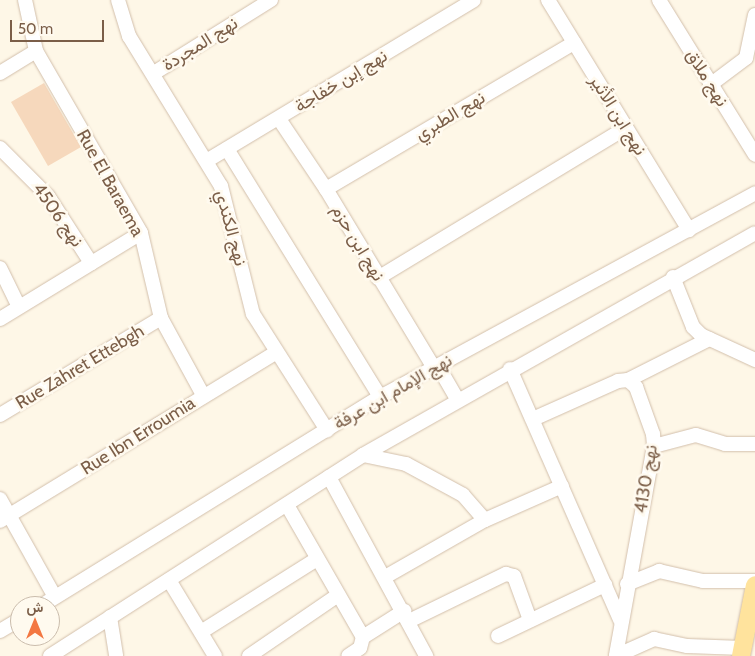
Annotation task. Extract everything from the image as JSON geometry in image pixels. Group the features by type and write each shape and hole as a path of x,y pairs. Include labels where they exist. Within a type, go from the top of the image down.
{"main road":[{"path":"742,652 755,583"}],"street":[{"name":"Rue El Baraema","path":"26,0 36,51 141,233 161,318 203,395"},
{"name":"نهج الكندي","path":"118,0 125,28 208,160 226,197 249,303 277,352 327,430"},
{"name":"نهج المجردة","path":"154,73 272,0"},
{"name":"نهج إبن خفاجة","path":"208,160 474,0"},
{"name":"نهج ابن الأثير","path":"548,0 689,230"},
{"name":"نهج ملاق","path":"659,0 755,155"},
{"path":"710,84 746,58 755,15"},
{"name":"نهج الطبري","path":"326,189 574,43"},
{"path":"0,73 36,51"},
{"name":"نهج ابن حزم","path":"279,119 326,189 378,278 458,400"},
{"path":"378,278 626,128"},
{"name":"نهج 4506","path":"0,148 48,196 91,263"},
{"path":"226,148 380,397"},
{"name":"نهج الإمام ابن عرفة","path":"57,596 380,397 755,193"},
{"path":"50,656 364,455 510,369 755,232"},
{"path":"0,319 141,233"},
{"path":"0,268 19,306"},
{"path":"673,277 693,327 709,339 755,360"},
{"name":"Rue Zahret Ettebgh","path":"0,415 161,318"},
{"path":"533,419 618,381 628,380 709,339"},
{"name":"Rue Ibn Erroumia","path":"5,519 203,395 277,352"},
{"path":"510,369 620,620"},
{"name":"نهج 4130","path":"616,656 620,620 654,446 636,387 628,380"},
{"path":"654,446 696,434 725,444 755,444"},
{"path":"364,455 406,464 462,495 485,520"},
{"path":"329,477 385,577 426,656"},
{"path":"385,577 485,520 562,486"},
{"path":"0,499 5,519 54,596"},
{"path":"286,505 363,637 360,648 348,656"},
{"path":"200,632 317,559"},
{"path":"627,584 659,571 703,581 755,583"},
{"path":"363,637 406,616 506,574 514,576 530,620"},
{"path":"169,580 215,656"},
{"path":"498,636 605,585"},
{"path":"249,656 338,595"},
{"path":"110,617 116,656"},
{"path":"616,656 654,639 688,646 742,652"}],"building":[{"path":"44,83 81,147 48,166 11,102"}]}
